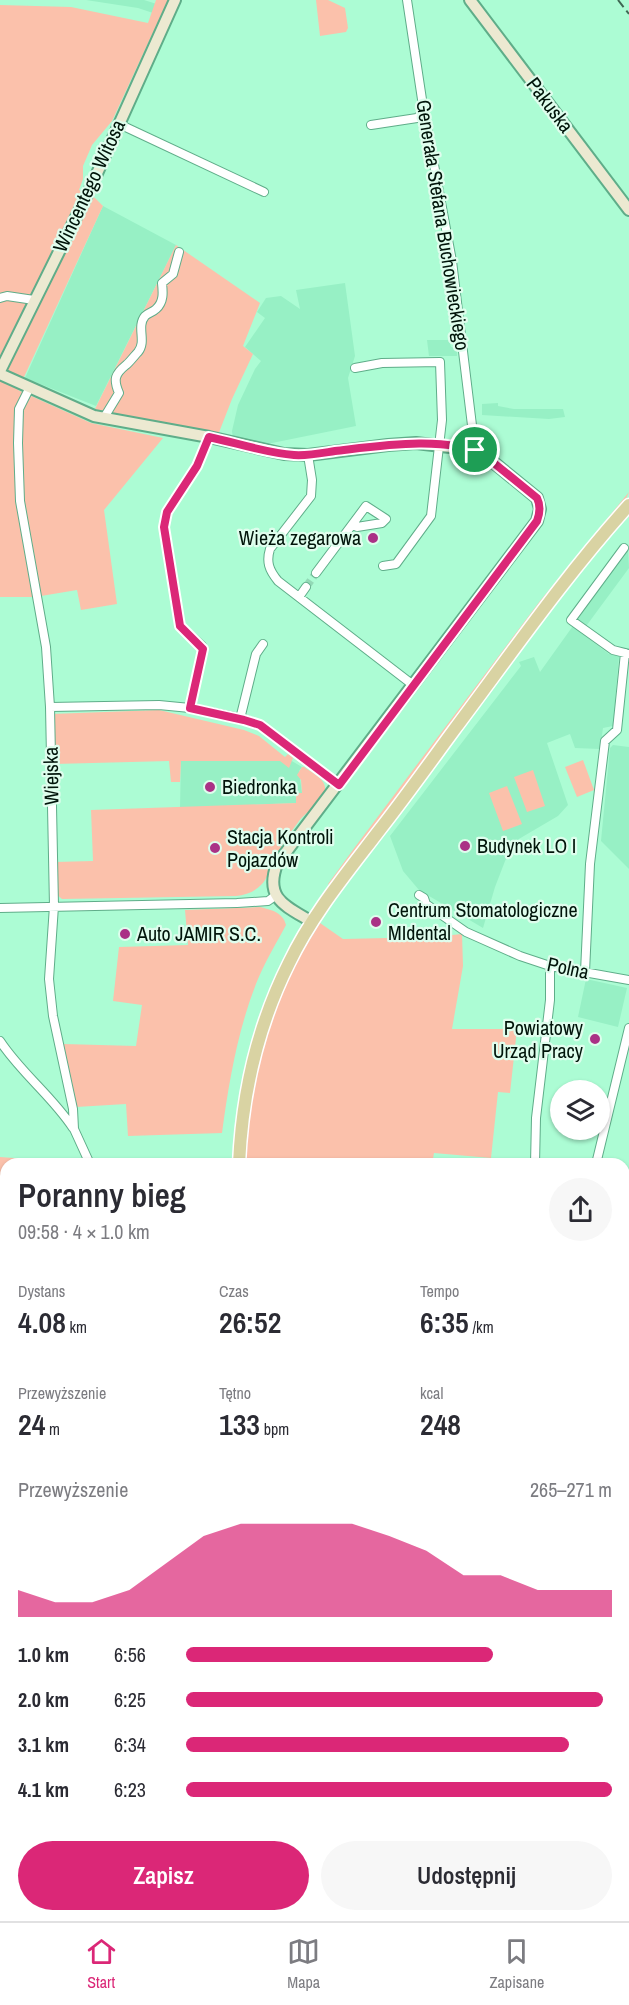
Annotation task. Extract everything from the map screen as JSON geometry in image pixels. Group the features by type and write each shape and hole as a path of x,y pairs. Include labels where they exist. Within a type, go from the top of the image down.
{"main road":[{"path":"239,1158 240,1135 248,1083 262,1029 288,964 312,922 574,569 627,506"}],"street":[{"name":"Wincentego Witosa","path":"0,373 90,189 175,0"},
{"name":"Generała Stefana Buchowieckiego","path":"407,0 423,106 452,261 475,450"},
{"name":"Pakuska","path":"470,0 629,210"},
{"path":"371,125 417,118 423,106"},
{"path":"118,124 264,192"},
{"path":"105,416 118,393 115,383 117,373 138,352 142,342 140,327 146,314 157,308 163,297 162,282 173,274 179,252"},
{"path":"0,298 7,296 34,300"},
{"path":"355,368 382,363 440,362 442,405 431,516 396,564 383,566"},
{"path":"0,373 94,416 209,437 284,454 308,455 416,443 475,450 494,462 537,498 539,515 278,864 273,879 275,896 281,903 312,922"},
{"name":"Wiejska","path":"30,387 19,409 20,501 46,647 50,707 54,906 49,979 53,1016 73,1109 74,1129 87,1158"},
{"path":"190,708 203,649 180,626 164,527 167,512 197,466 209,437"},
{"path":"308,455 312,480 310,496 270,549 267,559 272,574 413,685"},
{"path":"316,573 353,524"},
{"path":"585,972 590,864 605,741 617,730 627,653 613,650 571,620 624,548"},
{"path":"299,597 306,587"},
{"path":"240,719 256,654 263,644"},
{"path":"50,707 159,705 190,708 240,719 260,725 339,785"},
{"name":"Polna","path":"419,895 424,898 426,904 466,932 520,956 550,966 629,980"},
{"path":"0,908 237,903 268,901 275,896"},
{"path":"535,1158 536,1118 550,1000 550,966"},
{"path":"597,1158 629,1028"},
{"path":"0,1041 7,1052 54,1101 74,1129"}],"shaded area":[{"path":"86,0 144,0 163,6 159,15 138,8"},
{"path":"156,0 168,0 112,121 92,145 83,166 83,179 79,190 95,198 103,206 18,390 91,423 163,438 104,510 117,604 81,610 77,590 35,597 0,597 0,5 71,7 148,23"},
{"path":"316,0 328,0 345,8 348,28 346,32 320,36"},
{"path":"103,206 176,245 96,406 25,378"},
{"path":"176,245 260,303 243,346 253,354 218,435 94,411"},
{"path":"345,283 355,356 348,378 356,426 262,445 233,439 232,431 238,405 261,361 245,347 265,318 257,312 266,298 281,296 300,309 296,290"},
{"path":"427,340 449,340 451,347 457,348 457,356 429,356"},
{"path":"498,403 498,406 514,409 563,409 565,417 549,419 482,415 482,404"},
{"path":"629,492 624,503 330,886 328,884 355,847 540,601"},
{"path":"628,549 629,568 581,633 609,654 619,656 613,726 603,728 600,749 575,748 570,734 547,743 568,805 558,816 512,843 495,887 483,928 419,890 403,871 390,836 521,666 519,662 534,657 540,672"},
{"path":"159,710 244,730 259,736 285,757 288,754 293,758 289,768 280,761 181,761 180,782 171,782 169,761 54,764 51,714"},
{"path":"613,745 629,747 629,869 601,841 610,748"},
{"path":"285,757 302,767 299,771 302,793 296,803 180,808 181,761"},
{"path":"583,760 594,790 577,797 565,767"},
{"path":"302,767 321,779 325,785 324,794 295,826 273,860 265,880 253,891 236,896 62,899 57,895 55,862 93,861 91,810 296,803 296,793 302,793 301,780 297,775"},
{"path":"533,770 545,806 527,812 514,777"},
{"path":"507,786 522,824 503,831 489,793"},
{"path":"260,907 279,914 286,925 261,972 245,1016 231,1074 222,1133 128,1136 126,1104 76,1107 63,1044 136,1046 142,1005 113,1001 119,947 188,945 185,910"},
{"path":"320,923 343,939 462,934 463,966 452,1029 517,1029 510,1093 498,1092 491,1158 434,1153 433,1158 245,1158 251,1084 268,1023 292,969"},
{"path":"586,979 627,988 618,1027 578,1017"}],"tunnel":[{"path":"306,587 316,573"}],"railway":[{"path":"618,0 629,14"}],"place":[{"name":"Wieża zegarowa","path":"373,538"},
{"name":"Biedronka","path":"210,787"},
{"name":"Budynek LO I","path":"465,846"},
{"name":"Stacja Kontroli Pojazdów","path":"215,848"},
{"name":"Centrum Stomatologiczne MIdental","path":"376,922"},
{"name":"Auto JAMIR S.C.","path":"125,934"},
{"name":"Powiatowy Urząd Pracy","path":"595,1039"}],"route":[{"path":"209,437 296,456 416,443 475,450 494,462 537,498 540,509 537,521 339,785 260,725 190,708 203,649 180,626 164,527 167,512 197,466 209,437"}]}
